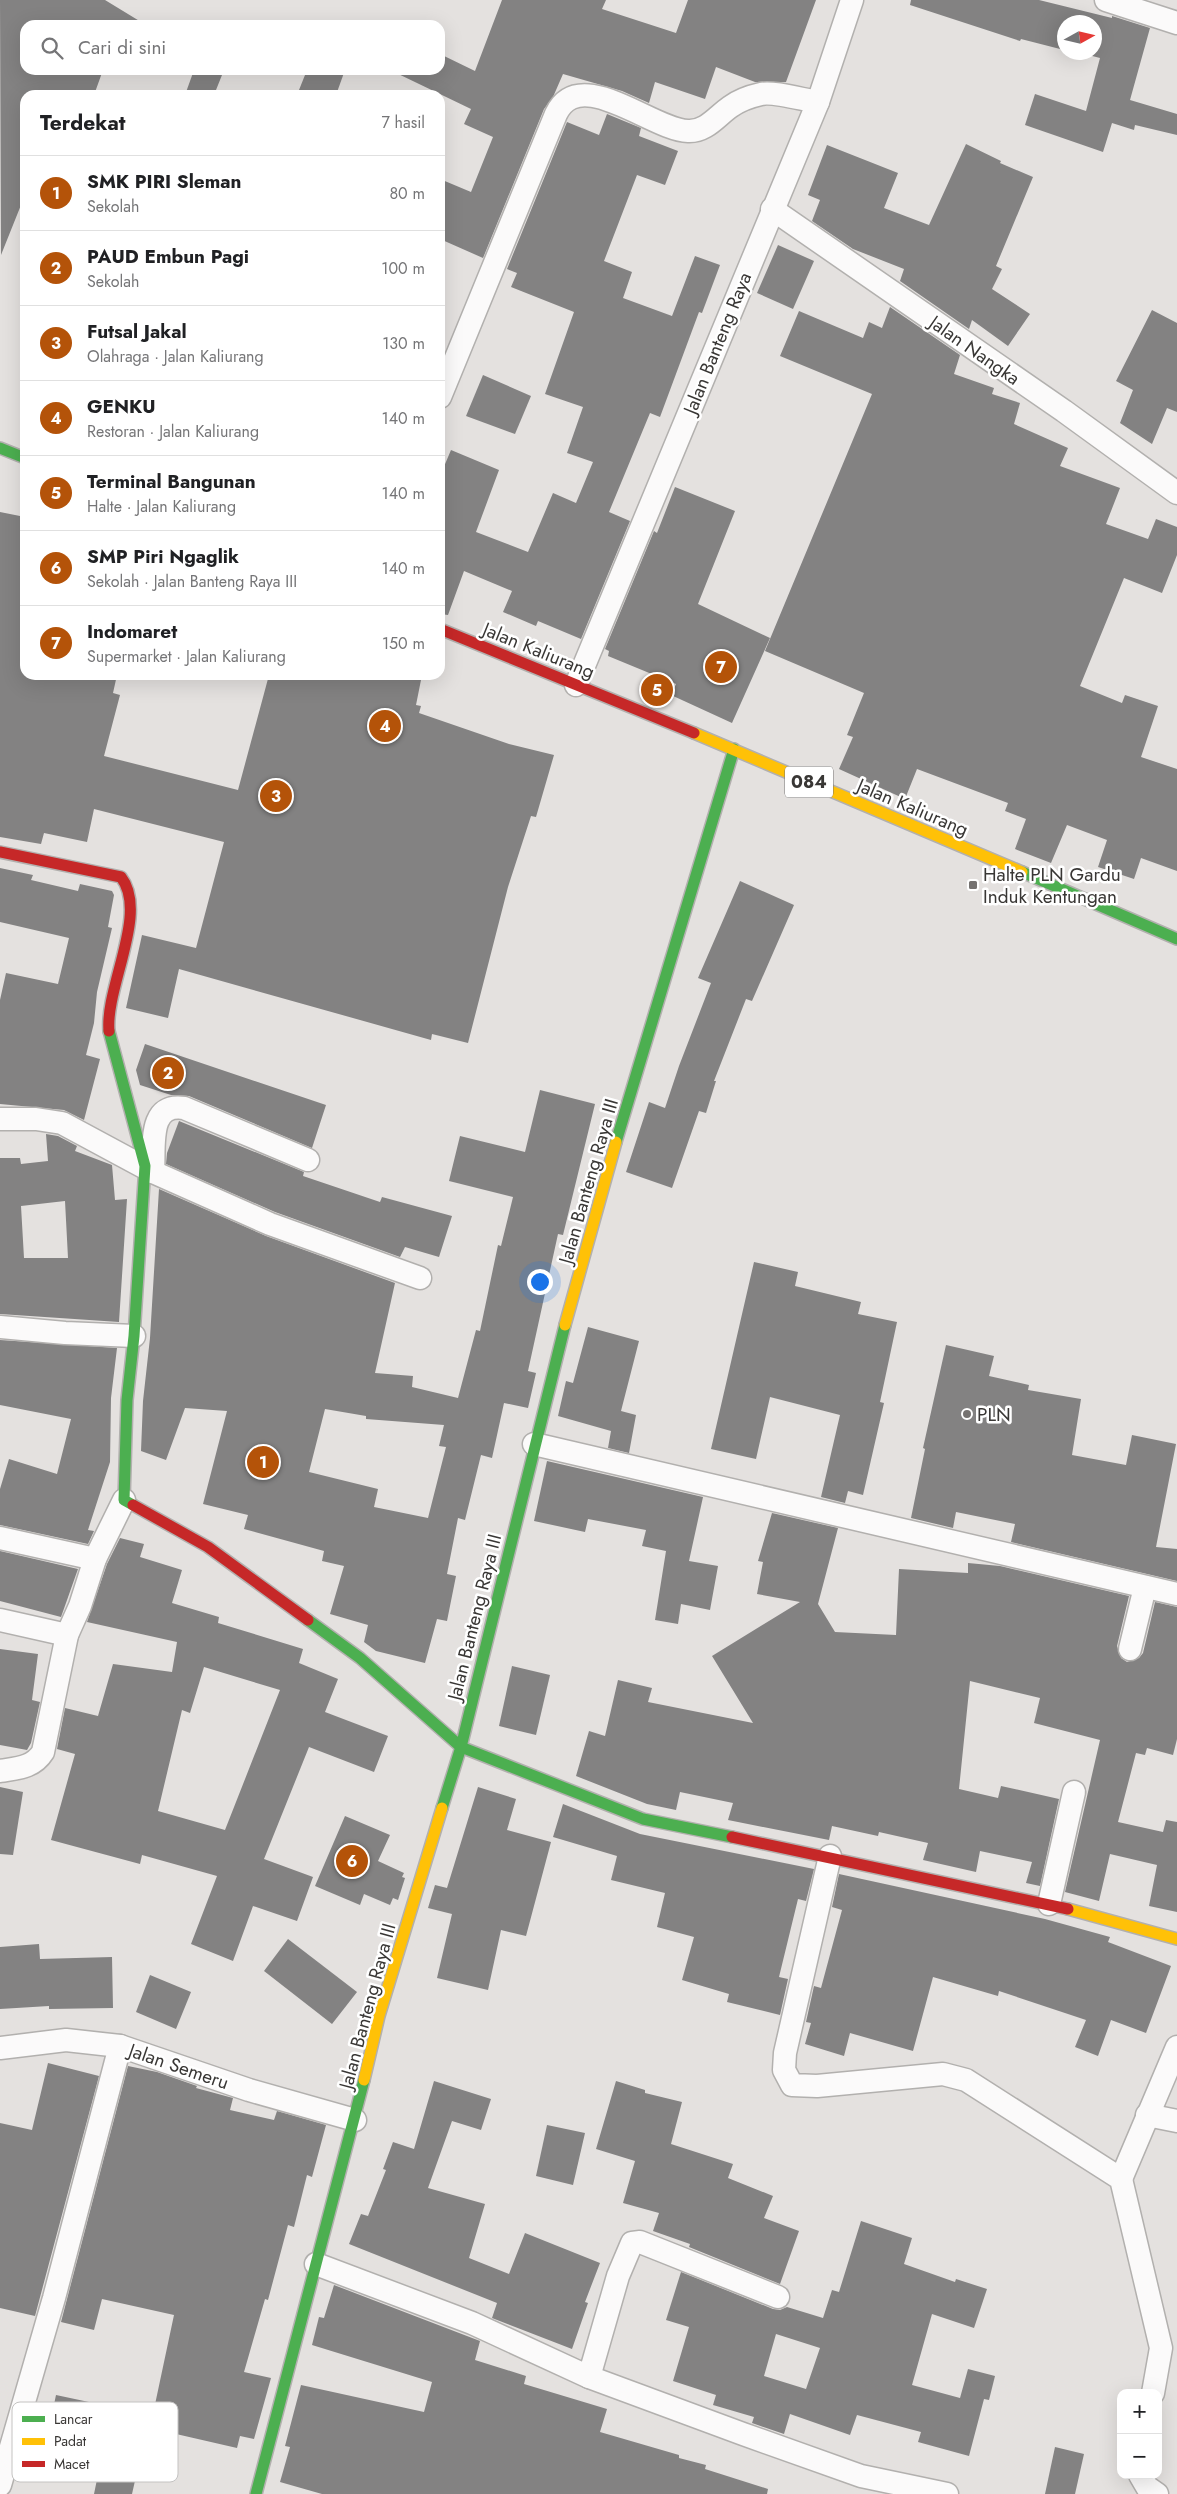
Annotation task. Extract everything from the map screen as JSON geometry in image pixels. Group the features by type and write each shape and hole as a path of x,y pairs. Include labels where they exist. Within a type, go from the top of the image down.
{"street":[{"path":"1106,0 1177,23"},
{"name":"Jalan Banteng Raya","path":"576,685 772,208 818,102 849,8"},
{"path":"445,385 556,114 561,104 567,99 585,95 593,97 639,111 673,128 689,131 706,127 731,106 763,93 818,102"},
{"name":"Jalan Nangka","path":"772,208 1071,416 1177,493"},
{"path":"0,448 20,456"},
{"name":"Jalan Kaliurang","path":"445,631 734,750 1177,939"},
{"name":"Jalan Banteng Raya III","path":"256,2494 355,2120 379,2016 461,1747 534,1444 605,1179 734,750"},
{"path":"0,852 121,877 130,893 126,930 109,1013 109,1029 149,1169"},
{"path":"0,1771 28,1767 43,1752 67,1635 80,1606 95,1559 124,1500 127,1400 149,1169 159,1115 168,1108 184,1108 308,1160"},
{"path":"0,1120 36,1119 62,1124 149,1169 270,1224 420,1278"},
{"path":"0,1327 65,1333 134,1336"},
{"path":"534,1444 1177,1594"},
{"path":"124,1500 208,1547 360,1658 461,1747 642,1819 830,1856 1049,1904 1177,1938"},
{"path":"0,1538 95,1559"},
{"path":"1130,1649 1145,1587"},
{"path":"0,1620 67,1635"},
{"path":"1049,1904 1074,1792"},
{"path":"830,1856 785,2053 784,2070 792,2084 817,2086 942,2074 966,2080 1121,2179"},
{"name":"Jalan Semeru","path":"0,2048 66,2040 120,2046 249,2090 355,2120"},
{"path":"24,2402 54,2298 120,2046"},
{"path":"1154,2389 1161,2348 1121,2179 1177,2047"},
{"path":"1148,2114 1177,2121"},
{"path":"590,2376 618,2276 632,2243 640,2242 778,2297"},
{"path":"316,2264 472,2322 590,2376 861,2476 947,2494"},
{"path":"0,2485 12,2443"},
{"path":"1143,2479 1156,2494"}],"building":[{"path":"0,0 105,0 138,20 20,20 20,75 101,75 96,90 20,90 20,208 1,255"},
{"path":"502,0 606,0 602,9 676,33 688,0 816,0 786,82 755,82 716,67 705,99 655,82 649,103 622,91 563,74 553,97 544,109 483,258 445,241 445,181 471,192 493,137 464,124 471,109 445,96 445,90 432,90 400,75 445,75 445,56 475,71"},
{"path":"911,0 1039,0 1100,15 1057,15 1057,48 1021,39 1020,41 910,5"},
{"path":"1102,16 1112,18 1112,16 1150,28 1130,100 1177,114 1177,135 1135,125 1134,130 1112,123 1103,152 1025,125 1035,94 1086,111 1099,60 1102,60"},
{"path":"192,75 222,75 216,90 187,90"},
{"path":"305,75 343,75 338,90 299,90"},
{"path":"607,114 641,128 639,136 678,151 665,185 637,175 604,261 632,272 623,298 672,316 695,256 720,265 702,313 699,312 660,417 650,413 609,512 630,521 581,639 538,621 536,626 503,612 512,591 464,571 448,615 445,615 445,464 451,450 499,470 476,532 528,552 553,493 576,503 593,462 567,453 583,407 545,394 574,312 511,287 517,273 507,269 567,122 599,135"},
{"path":"966,144 1001,161 1000,163 1033,177 996,266 1002,269 992,289 1030,314 1008,346 972,320 969,329 900,281 904,269 853,249 812,221 820,200 808,195 827,145 898,173 884,208 929,225"},
{"path":"778,245 814,261 793,309 757,293"},
{"path":"890,307 960,355 954,374 994,388 992,394 1020,403 1014,424 1068,448 1060,466 1120,488 1106,524 1148,539 1156,519 1177,527 1177,555 1162,593 1124,578 1080,686 1122,703 1125,695 1158,706 1141,757 1177,769 1177,871 1141,858 1134,879 1098,867 1107,840 1067,825 1051,863 1015,849 1026,819 1005,811 1008,803 917,769 905,799 839,769 853,737 847,735 864,693 765,651 872,394 780,356 799,311 863,338 869,322 882,328"},
{"path":"1152,310 1177,323 1177,412 1167,408 1152,444 1120,423 1133,390 1116,381"},
{"path":"483,375 531,396 515,434 466,416"},
{"path":"675,487 735,511 698,604 770,638 732,723 671,695 676,684 608,656 609,651 605,649 654,531 657,533"},
{"path":"0,512 20,516 20,680 116,680 113,693 120,695 104,756 238,790 268,680 421,680 416,705 421,706 419,713 509,744 554,755 536,817 531,816 508,887 468,1043 432,1034 431,1040 179,969 168,1018 126,1008 142,935 196,948 224,842 94,809 87,842 44,833 41,844 0,837"},
{"path":"0,868 33,875 31,880 78,891 80,884 112,891 114,895 108,927 112,928 97,992 94,1023 86,1055 100,1059 84,1120 64,1110 0,1104 0,1000 6,973 58,984 69,938 0,922"},
{"path":"740,881 794,905 752,1001 746,999 714,1081 716,1081 706,1113 699,1111 672,1188 626,1172 649,1102 665,1108 711,983 698,978"},
{"path":"145,1044 326,1105 312,1148 189,1096 171,1095 140,1085 136,1070"},
{"path":"540,1090 595,1104 563,1235 558,1234 528,1371 536,1373 528,1408 504,1403 492,1458 481,1455 465,1520 458,1518 447,1574 456,1576 447,1621 437,1619 425,1663 376,1651 364,1642 368,1625 330,1614 344,1566 322,1561 324,1551 244,1529 248,1515 203,1504 227,1411 185,1408 166,1460 141,1451 159,1189 266,1236 395,1283 375,1373 413,1376 412,1387 458,1398 476,1330 480,1331 498,1245 501,1246 513,1197 449,1181 460,1136 525,1152","holes":["325,1409 366,1416 366,1419 444,1425 439,1446 446,1447 428,1518 374,1507 378,1489 309,1472"]},
{"path":"179,1121 304,1172 303,1176 380,1202 382,1197 452,1216 439,1257 405,1247 400,1257 275,1212 166,1164 167,1153"},
{"path":"46,1134 58,1136 77,1146 75,1151 112,1165 115,1200 127,1199 119,1322 0,1314 0,1158 20,1158 21,1164 48,1161","holes":["65,1201 68,1258 24,1258 21,1206"]},
{"path":"754,1262 798,1272 795,1286 861,1302 858,1314 897,1322 880,1402 884,1403 863,1495 848,1491 845,1503 821,1497 840,1415 770,1397 756,1459 711,1449"},
{"path":"588,1327 639,1341 621,1411 636,1415 629,1453 608,1448 611,1431 558,1416 566,1381 573,1383"},
{"path":"0,1340 117,1348 111,1398 110,1462 88,1530 94,1531 88,1544 0,1525 0,1489 9,1459 57,1474 71,1419 0,1405"},
{"path":"946,1345 994,1356 989,1376 1029,1385 1028,1390 1081,1399 1072,1455 1126,1465 1132,1435 1176,1444 1156,1547 1177,1549 1177,1581 1011,1542 1015,1524 956,1512 953,1528 911,1518 925,1449 923,1448"},
{"path":"547,1461 703,1497 689,1561 718,1566 710,1610 681,1604 678,1624 655,1620 666,1551 642,1546 646,1530 588,1519 585,1532 534,1521"},
{"path":"772,1513 838,1528 818,1604 835,1632 896,1635 899,1569 968,1573 968,1563 1000,1566 1129,1596 1117,1646 1121,1658 1127,1662 1139,1658 1143,1653 1155,1602 1177,1607 1177,1739 1173,1755 1147,1748 1145,1755 1136,1753 1118,1822 1163,1832 1166,1820 1177,1822 1177,1912 1149,1906 1157,1865 1110,1854 1099,1901 1065,1892 1100,1740 1034,1723 1040,1698 970,1681 959,1789 998,1798 1001,1786 1059,1799 1040,1886 1026,1883 1032,1862 980,1851 976,1872 923,1860 928,1843 879,1832 878,1836 832,1826 829,1840 728,1820 733,1803 680,1792 676,1810 647,1804 576,1776 589,1731 605,1736 618,1680 652,1688 648,1702 753,1723 712,1656 800,1602 757,1594 763,1562 758,1561"},
{"path":"120,1538 144,1544 140,1557 182,1570 172,1603 219,1617 218,1623 303,1649 299,1663 338,1679 325,1712 388,1736 374,1772 309,1747 264,1859 313,1877 297,1921 253,1906 233,1961 191,1944 217,1876 142,1855 140,1864 51,1840 75,1754 57,1749 65,1708 98,1716 113,1664 172,1672 177,1642 87,1622 107,1564","holes":["204,1667 280,1690 225,1830 158,1811 182,1710 190,1713"]},
{"path":"0,1551 78,1569 61,1617 0,1601"},
{"path":"0,1649 38,1654 32,1700 40,1702 31,1743 27,1750 0,1745"},
{"path":"512,1666 550,1675 536,1735 499,1726"},
{"path":"0,1787 23,1792 13,1855 0,1854"},
{"path":"478,1787 516,1799 507,1830 551,1842 526,1936 501,1930 488,1990 437,1978 452,1914 428,1908 435,1885 447,1888"},
{"path":"563,1804 640,1834 814,1869 806,1901 798,1899 779,1977 788,1979 780,2015 727,2002 729,1994 682,1980 694,1937 657,1927 665,1893 611,1880 617,1856 553,1837"},
{"path":"345,1816 390,1835 378,1861 404,1873 402,1877 405,1878 398,1900 393,1898 390,1905 364,1894 360,1905 315,1886"},
{"path":"839,1874 1045,1919 1110,1937 1108,1942 1171,1966 1146,2033 1111,2020 1098,2056 1075,2047 1086,2020 999,1991 998,1996 933,1977 913,2051 850,2033 844,2056 805,2044 811,2023 806,2022 814,1986 821,1988 842,1910 832,1907"},
{"path":"288,1939 357,1992 332,2024 264,1971"},
{"path":"39,1944 40,1959 112,1957 113,2008 49,2009 49,2006 0,2009 0,1947"},
{"path":"150,1975 191,1992 176,2029 136,2012"},
{"path":"48,2063 99,2076 35,2316 0,2308 0,2123 32,2130"},
{"path":"128,2066 157,2072 197,2086 196,2088 233,2098 230,2110 274,2120 277,2111 326,2125 312,2177 307,2175 294,2227 288,2225 268,2300 265,2299 244,2372 271,2378 254,2439 240,2436 237,2448 178,2434 178,2402 156,2402 174,2315 102,2299 94,2330 61,2322"},
{"path":"434,2081 491,2099 481,2130 452,2121 428,2188 485,2204 469,2258 509,2274 525,2233 600,2263 585,2302 588,2303 572,2349 492,2318 497,2303 349,2244 361,2214 368,2216 386,2170 383,2169 393,2142 414,2149"},
{"path":"616,2081 645,2090 645,2093 682,2102 671,2144 733,2164 728,2178 773,2196 764,2218 799,2231 780,2284 689,2247 690,2244 653,2231 659,2213 623,2203 635,2161 596,2149"},
{"path":"547,2125 585,2133 573,2185 536,2176"},
{"path":"861,2221 912,2238 904,2264 955,2282 956,2279 987,2289 974,2328 932,2314 912,2385 960,2398 968,2369 995,2376 989,2400 984,2399 969,2456 918,2442 921,2432 857,2415 850,2435 790,2414 784,2434 752,2423 754,2417 713,2405 716,2395 673,2381 689,2327 666,2320 681,2272 773,2309 780,2310 787,2307 823,2318 832,2290 839,2292","holes":["776,2334 820,2348 806,2389 764,2376"]},
{"path":"334,2285 480,2341 475,2360 526,2376 524,2384 607,2409 600,2432 679,2455 679,2458 706,2465 705,2469 768,2489 767,2494 322,2494 280,2482 290,2447 285,2446 301,2385 424,2412 432,2382 312,2345 319,2317 324,2318"},
{"path":"56,2395 89,2402 55,2402"},
{"path":"1055,2447 1084,2454 1075,2494 1045,2494"},
{"path":"96,2482 135,2482 132,2494 94,2494"}],"traffic: fast":[{"path":"0,448 20,456"},
{"path":"616,1142 734,749"},
{"path":"1022,872 1177,939"},
{"path":"109,1031 145,1166 134,1336 127,1400 124,1500 133,1505"},
{"path":"442,1808 461,1747 565,1325"},
{"path":"308,1620 360,1658 461,1747 643,1819 732,1837"},
{"path":"256,2494 364,2080"}],"traffic: slow":[{"path":"694,733 1022,872"},
{"path":"565,1325 616,1142"},
{"path":"364,2080 379,2016 442,1808"},
{"path":"1068,1909 1177,1939"}],"traffic: jam":[{"path":"445,631 694,733"},
{"path":"0,852 121,877 128,892 130,910 124,951 113,993 109,1031"},
{"path":"133,1505 208,1547 308,1620"},
{"path":"732,1837 1068,1909"}],"place":[{"name":"Indomaret","path":"721,667"},
{"name":"Terminal Bangunan","path":"657,690"},
{"name":"GENKU","path":"385,726"},
{"name":"Futsal Jakal","path":"276,796"},
{"name":"Halte PLN Gardu Induk Kentungan","path":"973,885"},
{"name":"PAUD Embun Pagi","path":"168,1073"},
{"name":"PLN","path":"967,1414"},
{"name":"SMK PIRI Sleman","path":"263,1462"},
{"name":"SMP Piri Ngaglik","path":"352,1861"}]}
